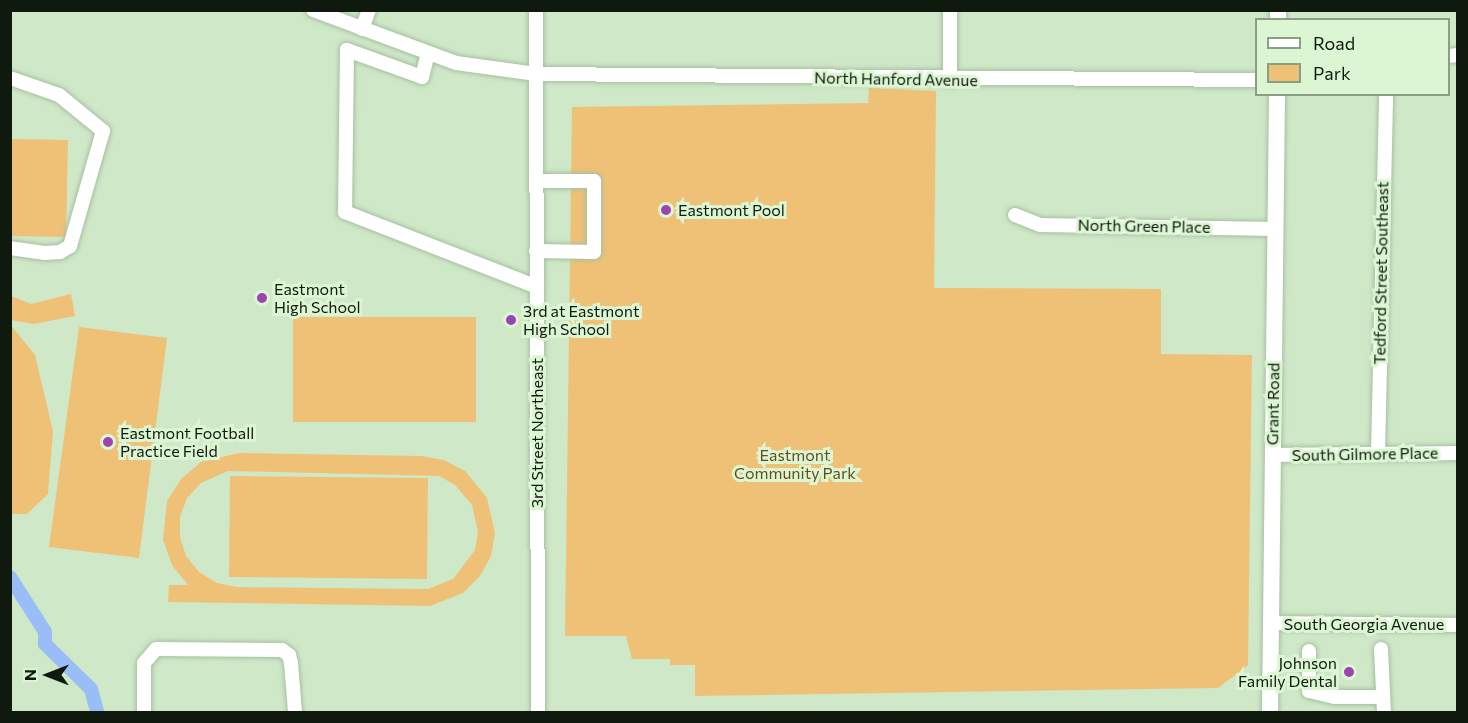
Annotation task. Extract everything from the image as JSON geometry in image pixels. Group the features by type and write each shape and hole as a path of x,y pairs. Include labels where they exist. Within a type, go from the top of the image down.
{"main road":[{"name":"Grant Road","path":"1270,712 1277,96"}],"street":[{"name":"North Hanford Avenue","path":"313,10 428,53 479,69 536,74 950,80 1255,80"},
{"path":"362,29 369,10"},
{"name":"3rd Street Northeast","path":"536,10 538,712"},
{"path":"950,10 950,80"},
{"path":"428,53 422,77 347,50 345,212 537,287"},
{"path":"10,78 59,94 103,131 70,246 60,252 45,253 10,248"},
{"name":"Tedford Street Southeast","path":"1378,453 1386,96"},
{"path":"536,181 594,181 594,252 536,251"},
{"name":"North Green Place","path":"1015,215 1040,225 1275,229"},
{"name":"South Gilmore Place","path":"1273,455 1458,453"},
{"name":"South Georgia Avenue","path":"1271,623 1458,625"},
{"path":"144,712 144,663 156,649 282,650 290,655 294,712"},
{"path":"1381,649 1381,697 1384,712"},
{"path":"1309,651 1309,691 1335,697 1381,697"}],"green space":[{"name":"Eastmont Community Park","path":"869,88 936,91 934,288 1161,289 1161,354 1252,355 1248,665 1218,688 695,696 695,665 670,665 670,659 632,659 626,636 565,636 572,107 868,103"},
{"path":"11,139 68,140 66,237 11,236"},
{"path":"71,294 75,316 34,324 11,320 11,296 31,304"},
{"path":"293,317 476,317 476,422 293,422"},
{"path":"10,324 35,355 53,431 48,494 27,514 11,514"},
{"name":"Eastmont Football Practice Field","path":"79,327 167,338 139,558 49,547"},
{"path":"239,453 421,456 444,460 465,471 487,498 495,533 491,556 480,576 463,593 430,606 168,602 169,585 188,585 172,565 163,540 167,501 181,479 201,462","holes":["228,471 439,476 455,485 472,505 478,532 475,550 453,579 428,589 236,587 217,583 199,572 186,556 180,537 180,517 187,498 201,483"]},
{"path":"230,476 428,478 427,579 229,577"}],"waterway":[{"path":"10,577 45,632 45,644 91,689 97,712"}],"place":[{"name":"Eastmont Pool","path":"666,210"},
{"name":"Eastmont High School","path":"262,298"},
{"name":"3rd at Eastmont High School","path":"511,320"},
{"name":"Eastmont Football Practice Field","path":"108,442"},
{"name":"Johnson Family Dental","path":"1349,672"}]}
